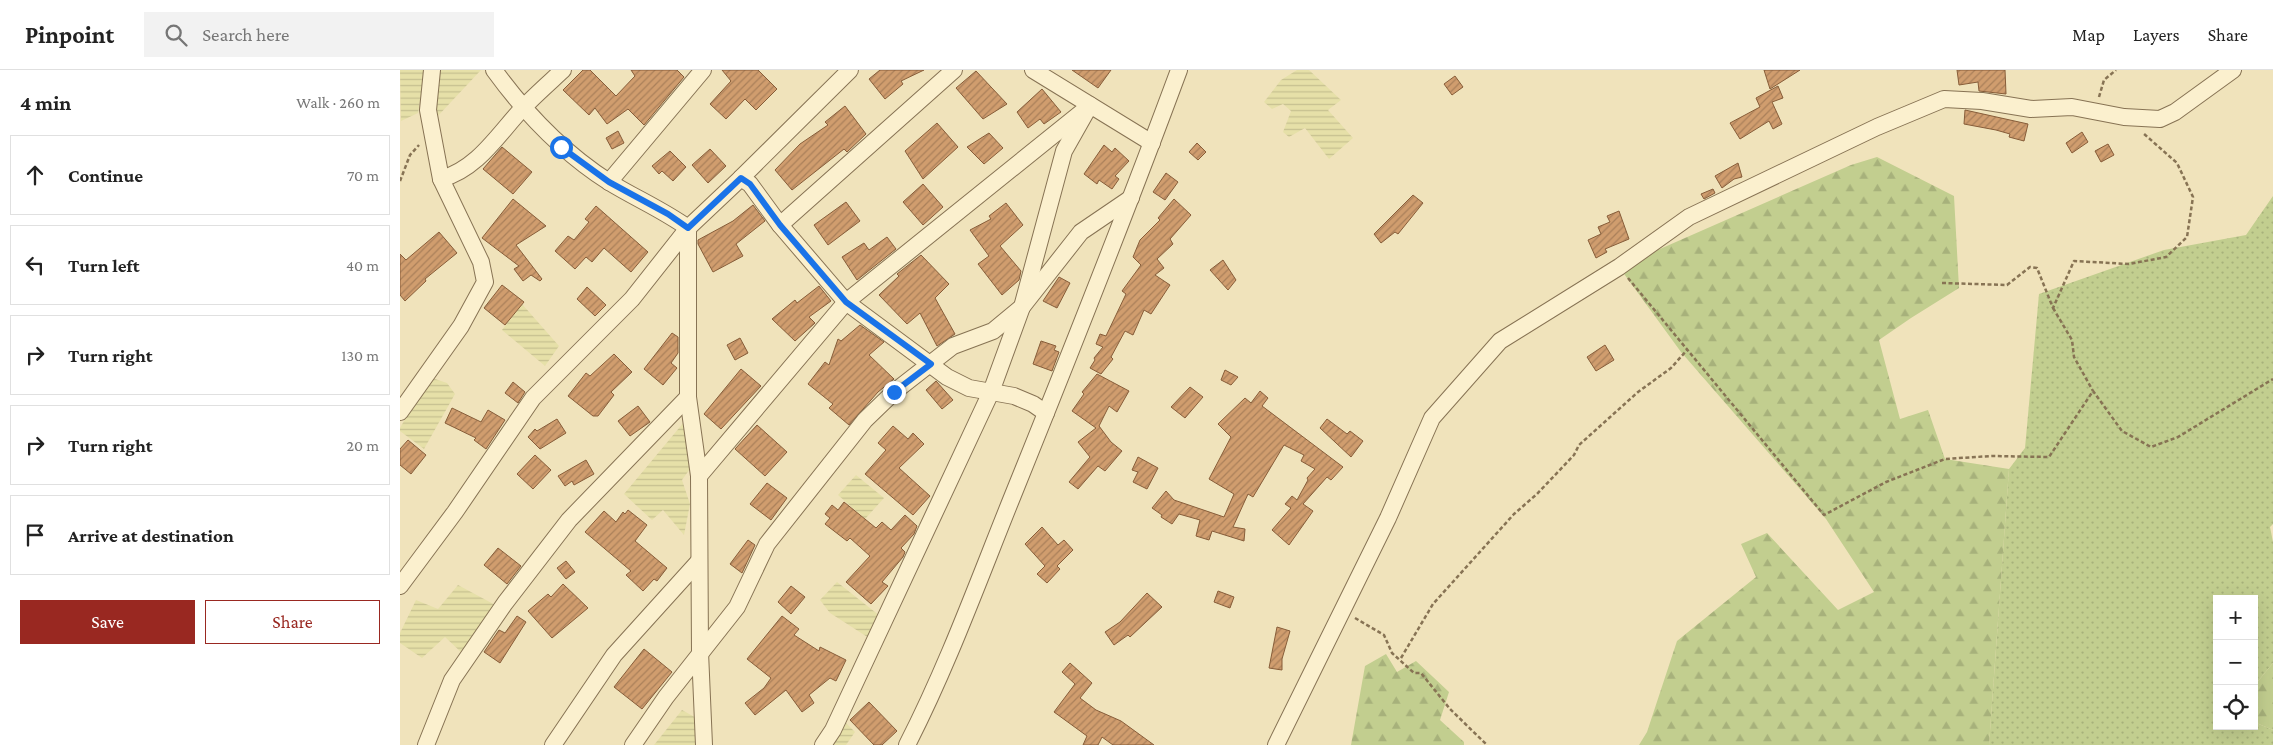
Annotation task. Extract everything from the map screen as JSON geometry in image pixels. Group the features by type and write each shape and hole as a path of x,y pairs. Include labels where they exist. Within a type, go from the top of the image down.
{"street":[{"path":"400,412 461,326 485,282 481,262 441,179 428,110 432,70"},
{"path":"494,70 522,108 561,147 609,182 668,214 688,228"},
{"path":"441,179 455,175 486,151 522,108 563,70"},
{"path":"609,182 703,70"},
{"path":"400,586 455,512 534,398 632,299 688,228 850,70"},
{"path":"780,225 954,70"},
{"path":"1033,70 1055,76 1090,105 1152,143"},
{"path":"907,745 932,696 1046,414 1179,70"},
{"path":"1276,745 1388,518 1432,418 1500,342 1619,267 1689,217 1877,127 1944,99 1982,101 2031,109 2072,107 2096,110 2124,117 2160,120 2175,112 2233,70"},
{"path":"699,476 846,302 1090,105"},
{"path":"823,745 837,721 991,392 1022,307 1064,151 1090,105"},
{"path":"741,178 750,184 780,225 846,302 947,377 969,388 1014,396 1032,404 1046,414"},
{"path":"633,745 700,652 737,606 768,544 847,442 894,392 953,346 993,331 1022,307 1081,232 1131,198"},
{"path":"688,228 688,397 699,476 700,652 704,745"},
{"path":"426,745 452,680 505,603 569,520 688,397"},
{"path":"553,745 614,655 700,561"}],"path":[{"path":"2096,110 2104,80 2116,70"},
{"path":"2053,308 2074,261 2129,264 2166,258 2186,237 2193,197 2177,163 2124,117"},
{"path":"400,180 410,155 432,131"},
{"path":"1619,267 1824,515 1886,482 1944,459 1992,456 2049,457 2093,391"},
{"path":"1942,283 2007,285 2030,267 2037,268 2053,308 2072,340 2074,357 2093,391 2122,431 2152,447 2178,438 2273,379"},
{"path":"1401,658 1433,604 1514,514 1537,494 1574,455 1579,445 1638,392 1671,368 1687,350"},
{"path":"1343,610 1384,635 1392,653 1401,658 1414,673 1421,673 1450,709 1487,745"}],"shaded area":[{"path":"400,70 425,70 418,113 401,121"},
{"path":"438,70 481,70 436,118"},
{"path":"1297,70 1309,70 1341,100 1328,110 1353,138 1329,159 1305,128 1289,137 1283,132 1291,111 1283,104 1272,109 1264,102 1281,80"},
{"path":"522,304 559,346 545,366 502,330"},
{"path":"429,377 447,383 455,394 424,449 400,431 400,428"},
{"path":"684,422 697,459 682,480 690,504 684,535 663,510 652,520 624,494"},
{"path":"856,475 884,498 865,519 838,495"},
{"path":"837,582 880,616 869,638 830,613 820,600"},
{"path":"458,585 499,607 464,655 445,637 422,658 400,643 400,633 416,600 438,609"},
{"path":"682,710 700,720 699,745 654,745"},
{"path":"841,718 855,732 846,745 828,745"}],"green space":[{"path":"1877,157 1954,196 1959,288 1879,340 1900,419 1928,410 1945,459 2009,469 1989,745 1639,745 1647,732 1677,641 1756,577 1741,544 1767,533 1838,610 1874,592 1826,519 1681,352 1619,267 1851,165"},
{"path":"2273,196 2273,524 2270,527 2273,542 2273,663 2258,681 2258,595 2213,595 2213,730 2258,730 2258,724 2273,730 2273,745 1989,745 2009,469 2025,448 2039,294 2164,250 2246,235"},
{"path":"1386,654 1397,672 1416,661 1449,692 1440,720 1464,742 1464,745 1351,745 1365,666"},
{"path":"2273,663 2273,730 2258,724 2258,681"}],"building":[{"path":"583,70 590,70 616,96 635,76 631,70 677,70 684,77 644,125 628,109 607,124 595,108 589,115 563,90"},
{"path":"722,70 758,70 777,89 756,110 745,99 726,119 710,104 731,81"},
{"path":"880,70 924,70 901,81 903,84 885,99 869,79"},
{"path":"1072,70 1111,70 1098,88"},
{"path":"1764,70 1800,70 1770,89"},
{"path":"1957,70 2005,70 2006,94 1979,91 1978,82 1959,85"},
{"path":"976,71 1007,104 983,119 956,88"},
{"path":"1455,76 1463,87 1452,95 1444,84"},
{"path":"1778,86 1783,98 1772,102 1782,124 1773,129 1769,121 1740,139 1730,123 1760,107 1756,98"},
{"path":"1042,89 1061,112 1044,124 1040,119 1028,128 1017,112"},
{"path":"845,106 866,134 847,152 844,149 792,190 775,170 800,144 828,125 825,122"},
{"path":"1965,110 2028,124 2024,141 2009,137 2010,134 1996,130 1964,124"},
{"path":"937,123 958,147 923,179 905,151"},
{"path":"618,131 624,143 612,149 606,138"},
{"path":"2082,132 2088,142 2072,153 2066,143"},
{"path":"989,133 1003,148 984,164 967,147"},
{"path":"1197,143 1206,152 1198,160 1189,152"},
{"path":"2108,144 2114,155 2101,162 2095,151"},
{"path":"1104,145 1112,152 1115,148 1129,161 1115,176 1119,179 1112,189 1099,180 1097,184 1084,174"},
{"path":"502,147 532,172 513,194 483,169"},
{"path":"710,149 726,166 708,183 692,165"},
{"path":"670,151 686,167 673,181 662,171 659,174 652,166"},
{"path":"1738,163 1742,177 1734,179 1722,188 1715,176"},
{"path":"1166,173 1178,182 1165,200 1153,192"},
{"path":"923,184 943,207 923,225 903,202"},
{"path":"1713,189 1715,193 1704,199 1701,194"},
{"path":"1413,195 1423,203 1398,234 1395,232 1381,243 1374,234"},
{"path":"513,199 546,226 516,245 542,279 540,281 531,275 523,281 514,269 519,266 482,238"},
{"path":"1174,199 1191,215 1170,239 1173,244 1157,259 1164,268 1155,275 1170,285 1151,314 1144,310 1133,335 1125,331 1111,357 1113,359 1101,374 1090,368 1095,360 1094,358 1103,347 1096,344 1100,334 1106,336 1126,294 1122,291 1141,265 1133,257 1140,240 1160,220 1158,218"},
{"path":"846,202 860,221 828,245 814,225"},
{"path":"1006,203 1023,225 1000,246 1021,271 1019,280 1002,295 978,264 989,256 970,230 991,219 989,216"},
{"path":"753,205 765,221 736,244 743,256 713,272 698,244 698,240 733,221"},
{"path":"596,206 648,252 631,272 604,248 592,262 586,257 575,269 555,251 568,236 574,240 589,222 585,219"},
{"path":"1619,211 1629,239 1605,249 1607,252 1596,258 1588,240 1601,234 1598,227 1610,222 1607,216"},
{"path":"439,232 457,253 425,279 426,281 405,301 400,295 400,254 406,260"},
{"path":"887,237 896,249 857,280 842,257 864,243 869,250"},
{"path":"921,255 949,284 935,298 955,334 937,346 920,313 907,324 879,295 899,276 897,274"},
{"path":"1223,260 1236,280 1228,290 1210,270"},
{"path":"1059,277 1070,283 1057,308 1043,301"},
{"path":"502,285 524,302 505,325 484,308"},
{"path":"819,286 831,301 809,317 815,323 795,341 772,319 795,300 797,303"},
{"path":"587,287 606,305 595,316 577,299"},
{"path":"860,325 884,342 869,355 894,379 878,392 849,425 829,408 833,404 808,384 825,362 829,365 838,339 841,341"},
{"path":"672,333 678,337 678,353 671,363 677,368 663,385 644,369"},
{"path":"740,338 748,353 735,360 727,345"},
{"path":"1041,341 1056,346 1054,350 1059,352 1052,371 1033,364"},
{"path":"1605,345 1614,360 1596,371 1587,357"},
{"path":"614,354 632,372 611,392 614,395 598,416 593,416 568,396 586,373 590,376"},
{"path":"741,369 761,386 721,429 704,414"},
{"path":"1225,370 1238,377 1231,385 1221,380"},
{"path":"1097,374 1129,391 1117,412 1109,406 1099,426 1111,442 1122,451 1105,471 1098,466 1078,489 1069,482 1090,457 1078,442 1096,428 1072,411 1084,394 1082,392"},
{"path":"936,381 953,400 942,409 926,390"},
{"path":"513,382 525,392 518,403 505,393"},
{"path":"1190,387 1203,397 1185,418 1171,407"},
{"path":"1260,391 1268,398 1262,406 1343,467 1331,480 1327,477 1303,504 1313,511 1289,545 1272,530 1291,508 1285,504 1292,496 1297,500 1308,480 1307,478 1315,469 1301,461 1304,455 1284,445 1253,497 1248,494 1233,527 1245,529 1244,541 1212,531 1209,540 1196,536 1200,520 1179,514 1172,524 1161,517 1162,515 1152,508 1166,491 1174,500 1224,517 1234,494 1209,479 1231,437 1218,424 1245,398 1251,403"},
{"path":"638,406 650,422 630,436 618,421"},
{"path":"452,408 481,422 488,410 505,420 486,449 474,440 476,438 445,423"},
{"path":"557,419 566,433 540,449 528,437 535,429 537,431"},
{"path":"1327,419 1347,434 1350,431 1363,441 1351,457 1320,428"},
{"path":"757,425 787,452 765,476 735,449"},
{"path":"893,426 908,439 913,433 924,444 899,468 930,496 913,515 865,474 886,450 878,443"},
{"path":"408,440 426,455 411,474 400,465 400,449"},
{"path":"535,455 551,470 533,489 517,474"},
{"path":"1138,457 1158,468 1147,489 1133,482 1138,472 1132,470"},
{"path":"586,460 594,474 574,485 572,481 565,486 558,476"},
{"path":"767,483 787,498 771,520 750,504"},
{"path":"844,502 876,528 882,522 891,530 905,515 917,526 914,534 901,548 905,552 903,557 882,582 888,586 871,604 846,582 870,556 850,538 847,541 825,524 830,518 825,514 832,505 838,510"},
{"path":"628,510 647,525 635,541 667,568 657,581 654,579 643,591 626,575 631,571 585,532 604,511 616,522 623,512 625,514"},
{"path":"1042,527 1058,545 1064,540 1073,550 1057,566 1060,569 1047,583 1037,574 1045,566 1025,544"},
{"path":"748,540 755,545 742,573 730,564"},
{"path":"498,548 521,566 507,584 484,565"},
{"path":"566,561 575,572 566,579 557,568"},
{"path":"563,584 588,608 552,638 528,611 548,594 551,597"},
{"path":"791,586 805,597 791,614 778,602"},
{"path":"1218,591 1234,597 1230,608 1214,602"},
{"path":"1147,593 1162,607 1130,637 1128,635 1114,645 1105,632 1120,622"},
{"path":"517,616 526,622 500,663 484,652 499,630 505,633"},
{"path":"782,616 799,629 794,635 819,651 820,647 846,660 836,681 830,678 809,695 814,703 802,712 786,690 755,715 745,703 764,688 771,678 747,659"},
{"path":"1277,627 1290,631 1282,659 1282,670 1269,668"},
{"path":"644,649 672,672 642,709 614,687"},
{"path":"1070,663 1092,683 1080,698 1096,710 1121,721 1154,745 1113,745 1102,737 1098,745 1083,745 1087,736 1054,712 1075,684 1062,672"},
{"path":"869,702 897,731 882,745 874,745 850,720"}],"route":[{"path":"561,147 609,182 668,214 688,228 741,178 750,184 780,225 846,302 931,364 894,392"}]}
